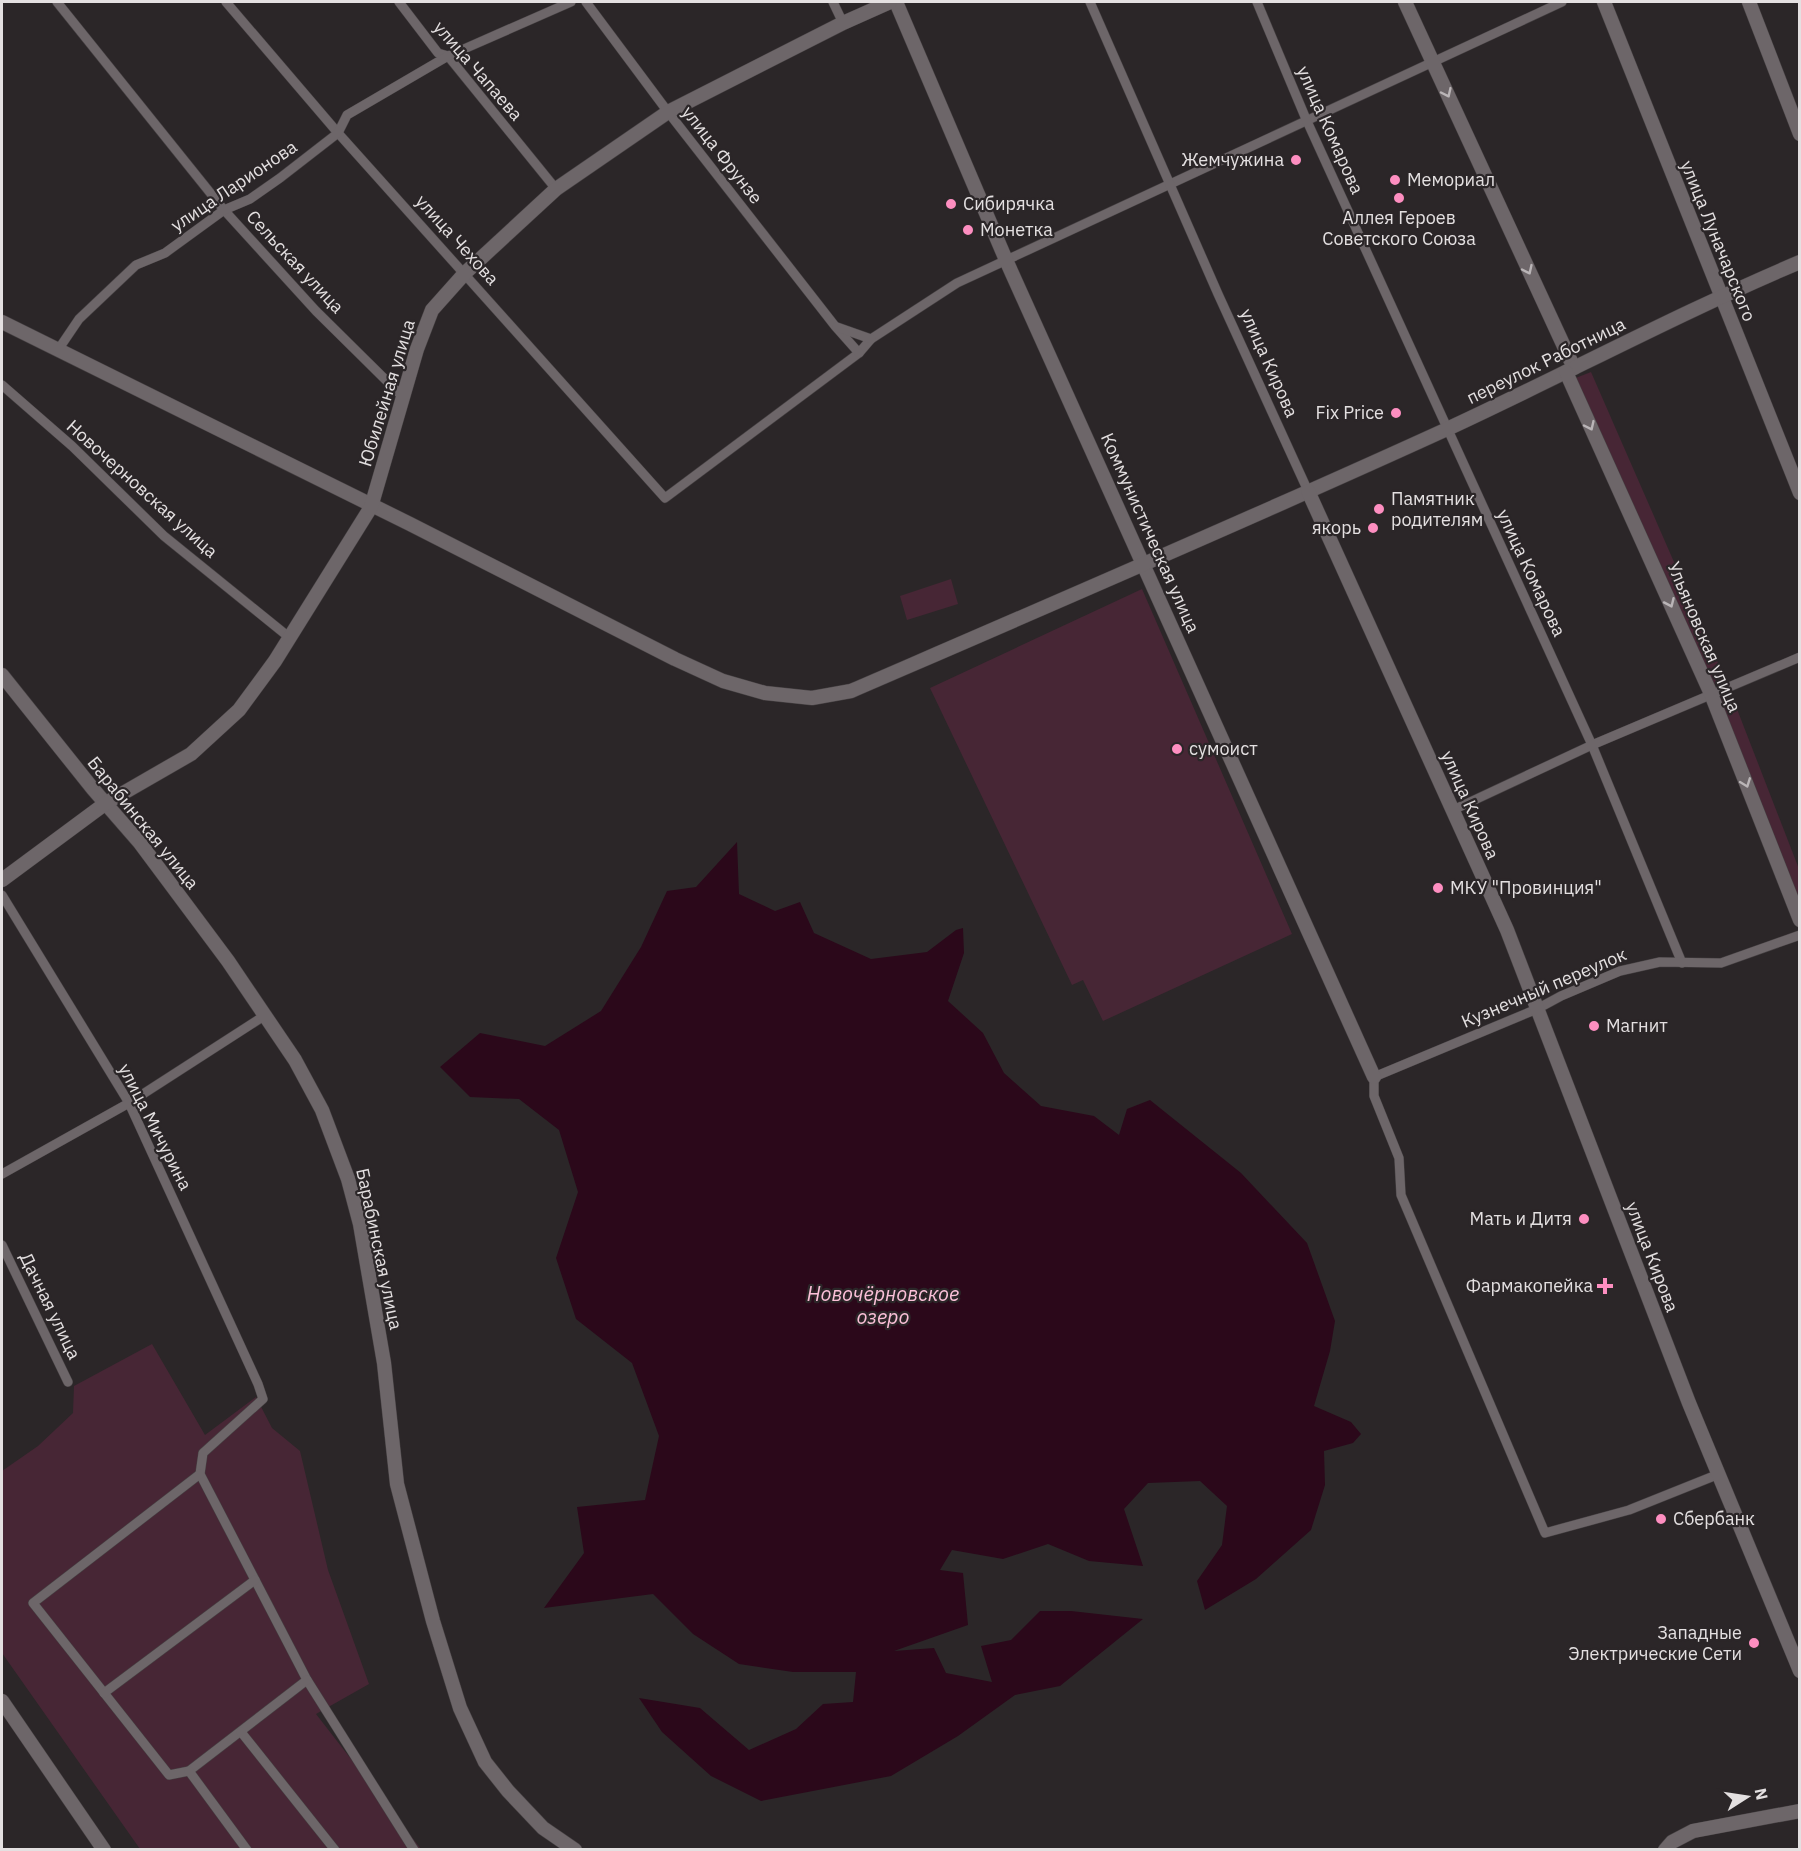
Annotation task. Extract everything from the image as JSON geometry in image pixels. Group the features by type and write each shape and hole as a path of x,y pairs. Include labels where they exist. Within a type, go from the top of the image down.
{"street":[{"name":"Сельская улица","path":"57,2 224,210 316,311 404,398"},
{"name":"улица Чехова","path":"226,2 338,133 665,498 859,353"},
{"name":"улица Чапаева","path":"399,2 438,53 448,56 556,189"},
{"name":"улица Ларионова","path":"58,351 79,319 136,265 165,253 224,210 250,199 338,133 347,115 448,56 571,2"},
{"name":"улица Фрунзе","path":"586,2 835,326 859,353"},
{"path":"833,2 843,23"},
{"name":"Юбилейная улица","path":"2,880 106,803 191,754 239,710 290,638 371,507 417,349 432,310 465,273 556,189 668,111 843,23 890,2"},
{"name":"Коммунистическая улица","path":"896,2 1005,260 1374,1077"},
{"name":"улица Кирова","path":"1089,2 1169,184 1507,930 1719,1474 1800,1671"},
{"name":"улица Комарова","path":"1257,2 1306,119 1592,746 1682,963"},
{"name":"Ульяновская улица","path":"1405,2 1570,370 1711,694 1800,920"},
{"path":"859,353 871,339 957,283 1562,2"},
{"name":"улица Луначарского","path":"1604,2 1800,493"},
{"path":"1749,2 1800,134"},
{"name":"переулок Работница","path":"2,322 371,507 420,529 675,659 723,681 765,693 812,698 851,691 1144,564 1447,429 1720,296 1800,262"},
{"path":"835,326 871,339"},
{"name":"Новочерновская улица","path":"2,385 72,446 164,536 290,638"},
{"path":"1453,810 1592,746 1800,657"},
{"name":"Барабинская улица","path":"2,675 140,843 228,961 295,1060 322,1110 348,1179 360,1224 384,1363 397,1484 433,1621 460,1708 485,1762 508,1791 543,1828 575,1850"},
{"name":"улица Мичурина","path":"2,895 129,1103 258,1384 263,1399 203,1453 200,1474"},
{"name":"Кузнечный переулок","path":"1374,1077 1537,1009 1561,996 1620,971 1660,962 1721,963 1800,935"},
{"path":"2,1174 129,1103 264,1016"},
{"path":"1374,1077 1374,1096 1400,1158 1401,1195 1545,1533 1629,1510 1719,1474"},
{"name":"Дачная улица","path":"2,1245 68,1382"},
{"path":"307,1680 189,1772 169,1775 33,1603 200,1474 307,1680 414,1850"},
{"path":"104,1693 255,1580"},
{"path":"2,1701 104,1850"},
{"path":"241,1732 335,1850"},
{"path":"189,1772 247,1850"},
{"path":"1665,1850 1672,1842 1693,1831 1800,1811"}],"shaded area":[{"path":"1591,372 1726,681 1712,685 1573,379"},
{"path":"951,579 958,604 907,620 900,596"},
{"path":"1142,589 1292,934 1103,1021 1083,980 1072,985 930,688"},
{"path":"1730,691 1799,869 1799,911 1715,697"},
{"path":"152,1344 205,1435 256,1397 272,1428 300,1451 328,1570 369,1684 316,1714 421,1849 140,1849 2,1653 2,1471 38,1446 73,1413 74,1386"}],"water":[{"name":"Новочёрновское озеро","path":"737,842 739,894 775,911 800,902 814,933 871,959 927,952 956,930 963,928 964,953 948,1001 983,1033 1004,1073 1041,1106 1094,1116 1119,1135 1127,1109 1150,1100 1241,1173 1307,1243 1335,1321 1330,1351 1314,1406 1351,1422 1361,1434 1353,1443 1324,1451 1325,1485 1311,1530 1256,1579 1205,1610 1197,1581 1222,1545 1227,1506 1200,1481 1148,1483 1124,1509 1143,1566 1089,1561 1048,1544 1003,1559 952,1550 940,1570 963,1573 968,1625 894,1651 934,1648 946,1673 992,1682 981,1646 1011,1640 1040,1611 1071,1611 1143,1619 1060,1686 1015,1695 958,1736 891,1776 761,1801 711,1776 662,1732 639,1698 700,1708 749,1750 796,1729 823,1704 853,1702 856,1672 793,1672 739,1664 693,1634 653,1594 544,1608 584,1553 577,1507 645,1500 659,1436 632,1363 576,1319 556,1258 578,1192 559,1130 519,1099 470,1097 440,1067 480,1033 545,1046 601,1011 641,947 667,891 696,887"}],"place":[{"name":"Жемчужина","path":"1296,160"},
{"name":"Мемориал","path":"1395,180"},
{"name":"Аллея Героев Советского Союза","path":"1399,198"},
{"name":"Сибирячка","path":"951,204"},
{"name":"Монетка","path":"968,230"},
{"name":"Fix Price","path":"1396,413"},
{"name":"Памятник родителям","path":"1379,509"},
{"name":"якорь","path":"1373,528"},
{"name":"сумоист","path":"1177,749"},
{"name":"МКУ \"Провинция\"","path":"1438,888"},
{"name":"Магнит","path":"1594,1026"},
{"name":"Мать и Дитя","path":"1584,1219"},
{"name":"Фармакопейка","path":"1605,1286"},
{"name":"Сбербанк","path":"1661,1519"},
{"name":"Западные Электрические Сети","path":"1754,1643"}]}
